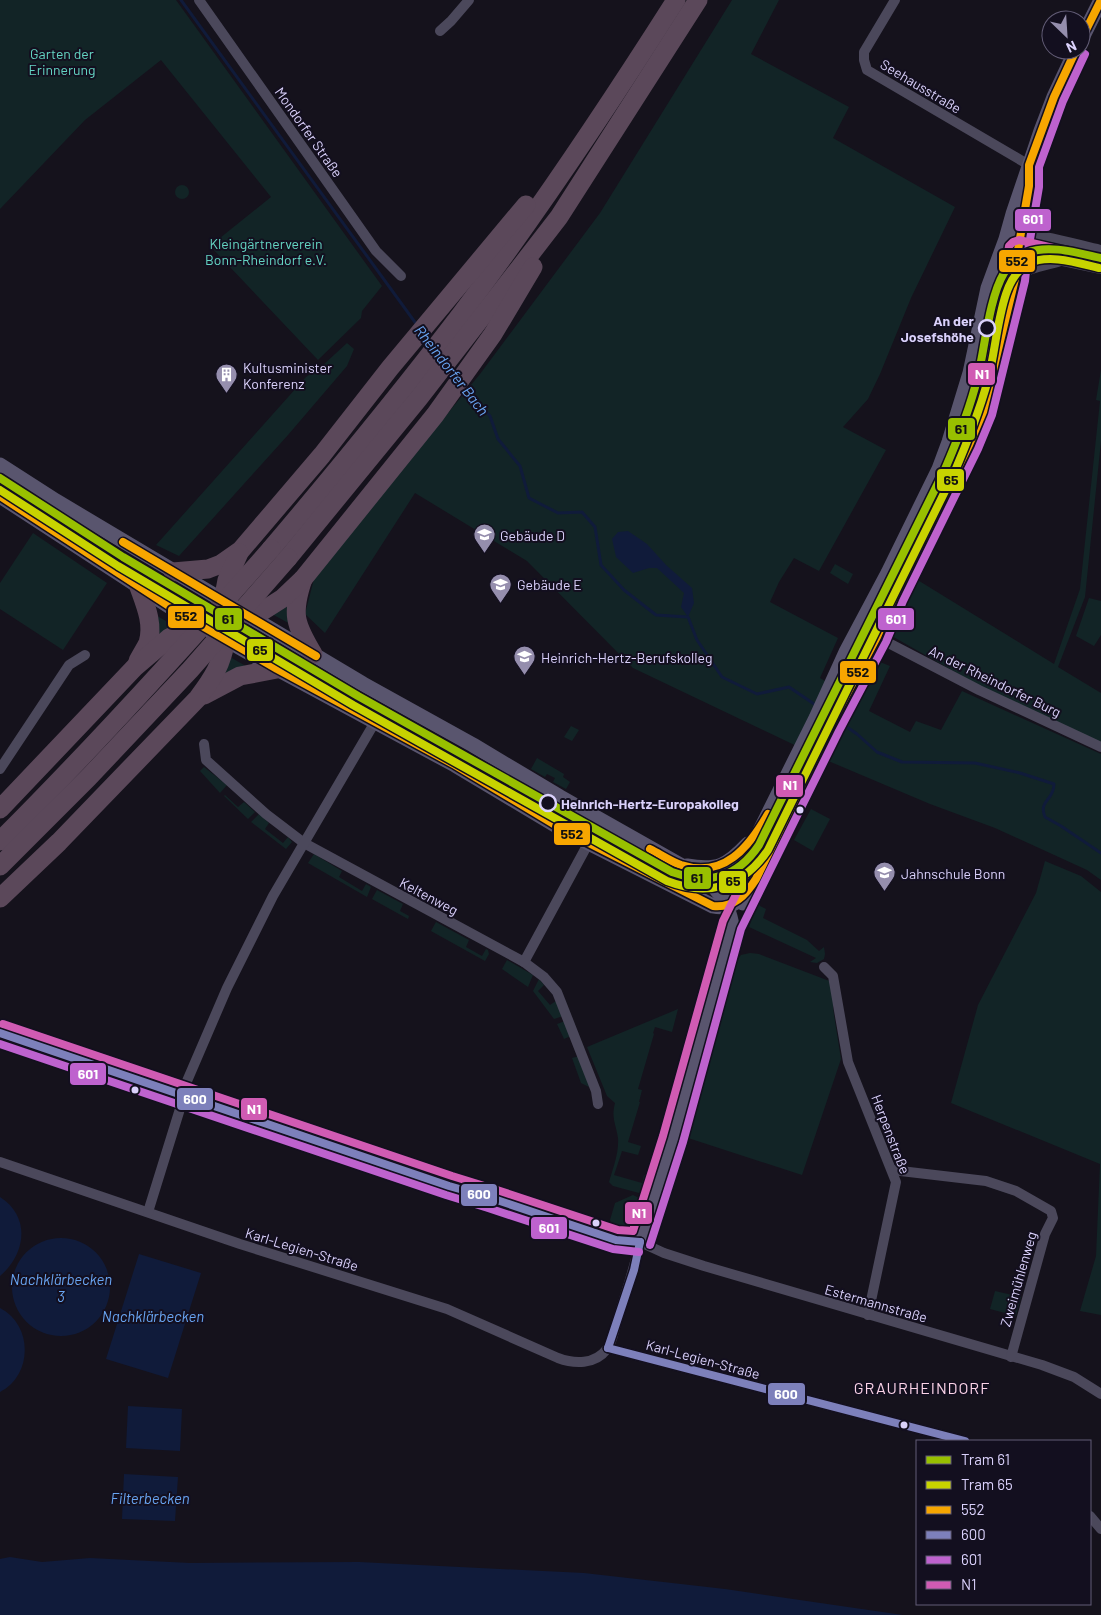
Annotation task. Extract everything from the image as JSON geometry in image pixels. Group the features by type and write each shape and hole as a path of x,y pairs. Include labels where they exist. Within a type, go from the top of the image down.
{"highway":[{"path":"0,866 89,777 190,670 288,558 412,392 462,312 564,170 676,0"},
{"path":"246,614 261,612 283,598 303,579 435,415 486,327 548,244 559,217 698,0"},
{"path":"223,610 226,580 241,550 522,209 564,170"},
{"path":"0,841 71,770 154,681 339,469 412,392 486,327"},
{"path":"173,572 208,569 221,564 241,550"},
{"path":"303,579 295,612 301,634 313,654"},
{"path":"136,667 148,642 150,627 148,610 139,587"},
{"path":"0,809 136,667 169,638 198,623"},
{"path":"0,898 121,779 198,698 216,672 222,658 226,639"},
{"path":"198,698 240,676 277,669"}],"street":[{"name":"Mondorfer Straße","path":"199,0 376,251 401,276"},
{"path":"440,30 451,21 469,0"},
{"name":"Seehausstraße","path":"895,0 864,52 864,60 868,70 1029,165"},
{"path":"1091,20 1101,0"},
{"path":"728,906 738,875 816,718 846,652 888,573 939,469 970,373 988,288 1014,237 1029,165 1054,97 1071,60"},
{"path":"1014,237 1038,237 1101,250"},
{"path":"608,1348 634,1270 640,1242 673,1139 732,925 837,712 877,637 894,597 969,446 983,412 1015,279 1018,250 1014,237"},
{"path":"1018,250 1101,269"},
{"path":"1015,279 1020,274 1033,268 1062,261"},
{"path":"0,465 173,572 223,610 246,614 363,684 473,745 712,884 728,906 732,925"},
{"path":"0,496 139,587 198,623 277,669 454,765 567,832 713,906 721,908 735,904 746,895"},
{"path":"198,623 223,610"},
{"path":"223,610 226,639"},
{"name":"An der Rheindorfer Burg","path":"877,637 979,690 1101,747"},
{"path":"0,769 69,665 85,655"},
{"path":"148,1212 182,1096 227,988 273,896 375,722"},
{"name":"Keltenweg","path":"204,744 206,760 266,814 304,843 524,962 544,976 557,992 596,1091 598,1104"},
{"path":"681,865 705,869 720,866 733,859 758,834"},
{"path":"524,962 589,842"},
{"path":"632,864 697,907 732,925"},
{"name":"Herpenstraße","path":"824,967 833,976 848,1062 896,1182 868,1315"},
{"path":"0,1033 182,1096 335,1146 385,1165 616,1240 640,1242"},
{"name":"Karl-Legien-Straße","path":"0,1162 240,1244 448,1309 565,1361 582,1363 593,1360 608,1348 960,1440"},
{"name":"Zweimühlenweg","path":"892,1170 986,1181 1016,1191 1051,1211 1053,1218 1045,1234 1011,1357"},
{"name":"Estermannstraße","path":"640,1242 664,1253 704,1266 1042,1365 1074,1377 1101,1394"},
{"path":"1091,1517 1101,1529"}],"green space":[{"path":"0,0 176,0 382,286 362,311 361,318 318,360 210,246 271,197 161,60 85,120 0,209"},
{"path":"732,0 779,0 751,54 849,107 833,138 955,207 911,298 868,399 843,427 886,450 819,571 794,558 779,582 770,602 838,638 820,678 854,698 875,660 890,666 869,711 910,732 916,721 941,730 962,691 1101,754 1101,880 1087,870 995,828 930,804 826,760 633,668 527,561 415,493 325,633 305,614 315,575 480,374 600,213"},
{"path":"179,185 185,185 189,192 185,199 179,199 175,195 175,189"},
{"path":"347,343 354,349 347,366 288,435 179,556 156,545 306,377 322,366"},
{"path":"1101,370 1101,441 1085,597 1058,667 1101,693 1101,744 971,681 890,635 916,579 1054,664 1080,589 1100,401 1096,400"},
{"path":"33,533 107,583 63,650 0,609 0,583"},
{"path":"835,564 853,574 848,584 830,573"},
{"path":"288,597 294,626 268,612"},
{"path":"1089,598 1101,601 1101,635 1094,646 1076,636"},
{"path":"152,613 178,628 152,640"},
{"path":"230,657 251,669 224,680 224,670"},
{"path":"571,726 579,730 572,741 564,737"},
{"path":"537,758 564,774 563,777 570,782 566,789 553,782 555,778 547,774 545,777 531,769"},
{"path":"204,767 227,785 220,793 200,771"},
{"path":"225,795 238,807 244,802 255,812 248,819"},
{"path":"811,809 830,819 813,851 794,840"},
{"path":"259,814 269,823 265,829 283,843 288,837 292,842 286,849 251,822"},
{"path":"314,854 342,871 339,877 362,891 366,884 371,887 367,897 308,863"},
{"path":"1045,861 1081,876 1101,892 1101,1315 1080,1311 1096,1256 1100,1164 951,1103 978,1005 1036,893"},
{"path":"377,890 403,904 400,911 409,916 408,919 372,899"},
{"path":"758,901 760,906 766,909 763,918 807,940 819,951 824,947 824,959 817,963 810,962 816,958 749,927"},
{"path":"436,922 469,940 466,947 482,956 486,949 488,950 489,954 485,961 431,931"},
{"path":"759,954 832,982 835,1000 833,1007 841,1059 802,1175 685,1137 734,964 741,955"},
{"path":"507,960 533,975 528,987 502,969"},
{"path":"539,979 544,985 538,991 550,1005 556,1001 563,1016 554,1019 533,991"},
{"path":"678,1009 672,1032 655,1027 653,1033 638,1089 642,1090 640,1102 628,1142 641,1146 638,1155 622,1151 614,1175 642,1183 644,1175 647,1176 643,1191 639,1193 613,1186 609,1182 618,1149 614,1117 615,1103 607,1096 587,1047"},
{"path":"565,1021 571,1036 564,1039 557,1024"},
{"path":"579,1056 590,1084 589,1087 581,1083 572,1058"},
{"path":"633,1195 639,1198 640,1201 633,1221 622,1228 611,1223 610,1220 615,1203"},
{"path":"995,1291 1021,1297 1016,1316 990,1309"}],"water":[{"path":"628,531 647,544 666,565 692,588 694,603 688,617 681,607 684,593 657,568 649,568 633,573 616,557 612,539 618,532"},
{"path":"0,1197 10,1205 17,1215 21,1236 20,1247 15,1257 0,1276"},
{"name":"Nachklärbecken 3","path":"61,1238 80,1242 95,1253 106,1268 110,1287 106,1306 95,1321 80,1332 61,1336 42,1332 27,1321 16,1306 12,1287 16,1268 27,1253 42,1242"},
{"name":"Nachklärbecken","path":"139,1254 201,1273 168,1378 106,1359"},
{"path":"0,1308 11,1316 19,1326 25,1350 19,1374 11,1384 0,1392"},
{"name":"Filterbecken","path":"128,1406 182,1409 180,1451 126,1448"},
{"name":"Filterbecken","path":"124,1474 178,1477 175,1521 122,1519"},
{"path":"10,1557 42,1562 90,1558 190,1563 359,1562 584,1573 725,1589 903,1615 0,1615 0,1559"}],"waterway":[{"name":"Rheindorfer Bach","path":"181,0 417,325"},
{"name":"Rheindorfer Bach","path":"463,386 490,416 498,439 520,466 529,498 558,513 582,512 595,527 601,565 624,590 656,615 688,617 697,640 722,677 757,694 789,687 817,706"},
{"name":"Rheindorfer Bach","path":"838,721 857,734 877,752 902,762 975,763 1020,773 1054,784 1052,794 1043,807 1045,817 1101,853"}],"tram line":[{"name":"61","path":"0,478 123,557 358,696 672,872 698,878 721,876 741,865 759,845 945,469 971,400 978,376 991,309 1004,273 1019,257 1035,250 1064,250 1101,258"},
{"name":"65","path":"0,490 118,566 353,705 667,881 682,886 710,888 724,885 747,873 768,850 954,473 984,392 1003,304 1017,273 1028,264 1045,259 1063,260 1099,268"},
{"path":"588,825 646,863"}],"transit line":[{"name":"552","path":"1091,20 1101,0"},
{"name":"552","path":"0,496 178,612 277,669 455,765 567,832 713,906 733,903 748,891 756,879 830,726 877,637 894,597 969,445 983,412 1015,279 1029,186 1029,165 1054,97 1071,60"},
{"name":"601","path":"650,1245 683,1142 741,929 839,731 886,642 903,601 978,449 992,415 1025,281 1039,187 1039,167 1063,101 1082,60"},
{"name":"N1","path":"3,1024 452,1176 618,1230 633,1231 663,1136 723,921 821,722 868,633 885,593 963,436 973,409 1001,298 1009,246 1019,240 1101,259"},
{"name":"552","path":"123,542 316,656"},
{"name":"552","path":"650,849 681,865 710,868 734,857 752,838 768,814"},
{"name":"600","path":"0,1033 449,1186 491,1198 616,1240 640,1242"},
{"name":"601","path":"0,1044 446,1195 613,1249 639,1252"},
{"name":"600","path":"608,1348 634,1270 640,1242"},
{"name":"600","path":"608,1348 961,1440"}],"place":[{"name":"An der Josefshöhe","path":"987,328"},
{"name":"Kultusminister Konferenz","path":"227,394"},
{"name":"Gebäude D","path":"484,554"},
{"name":"Gebäude E","path":"501,603"},
{"name":"Heinrich-Hertz-Berufskolleg","path":"525,676"},
{"name":"Heinrich-Hertz-Europakolleg","path":"548,803"},
{"name":"Jahnschule Bonn","path":"885,892"}],"district":[{"name":"GRAURHEINDORF","path":"922,1387"}],"park label":[{"name":"Garten der Erinnerung","path":"62,62"},
{"name":"Kleingärtnerverein Bonn-Rheindorf e.V.","path":"266,252"}]}
